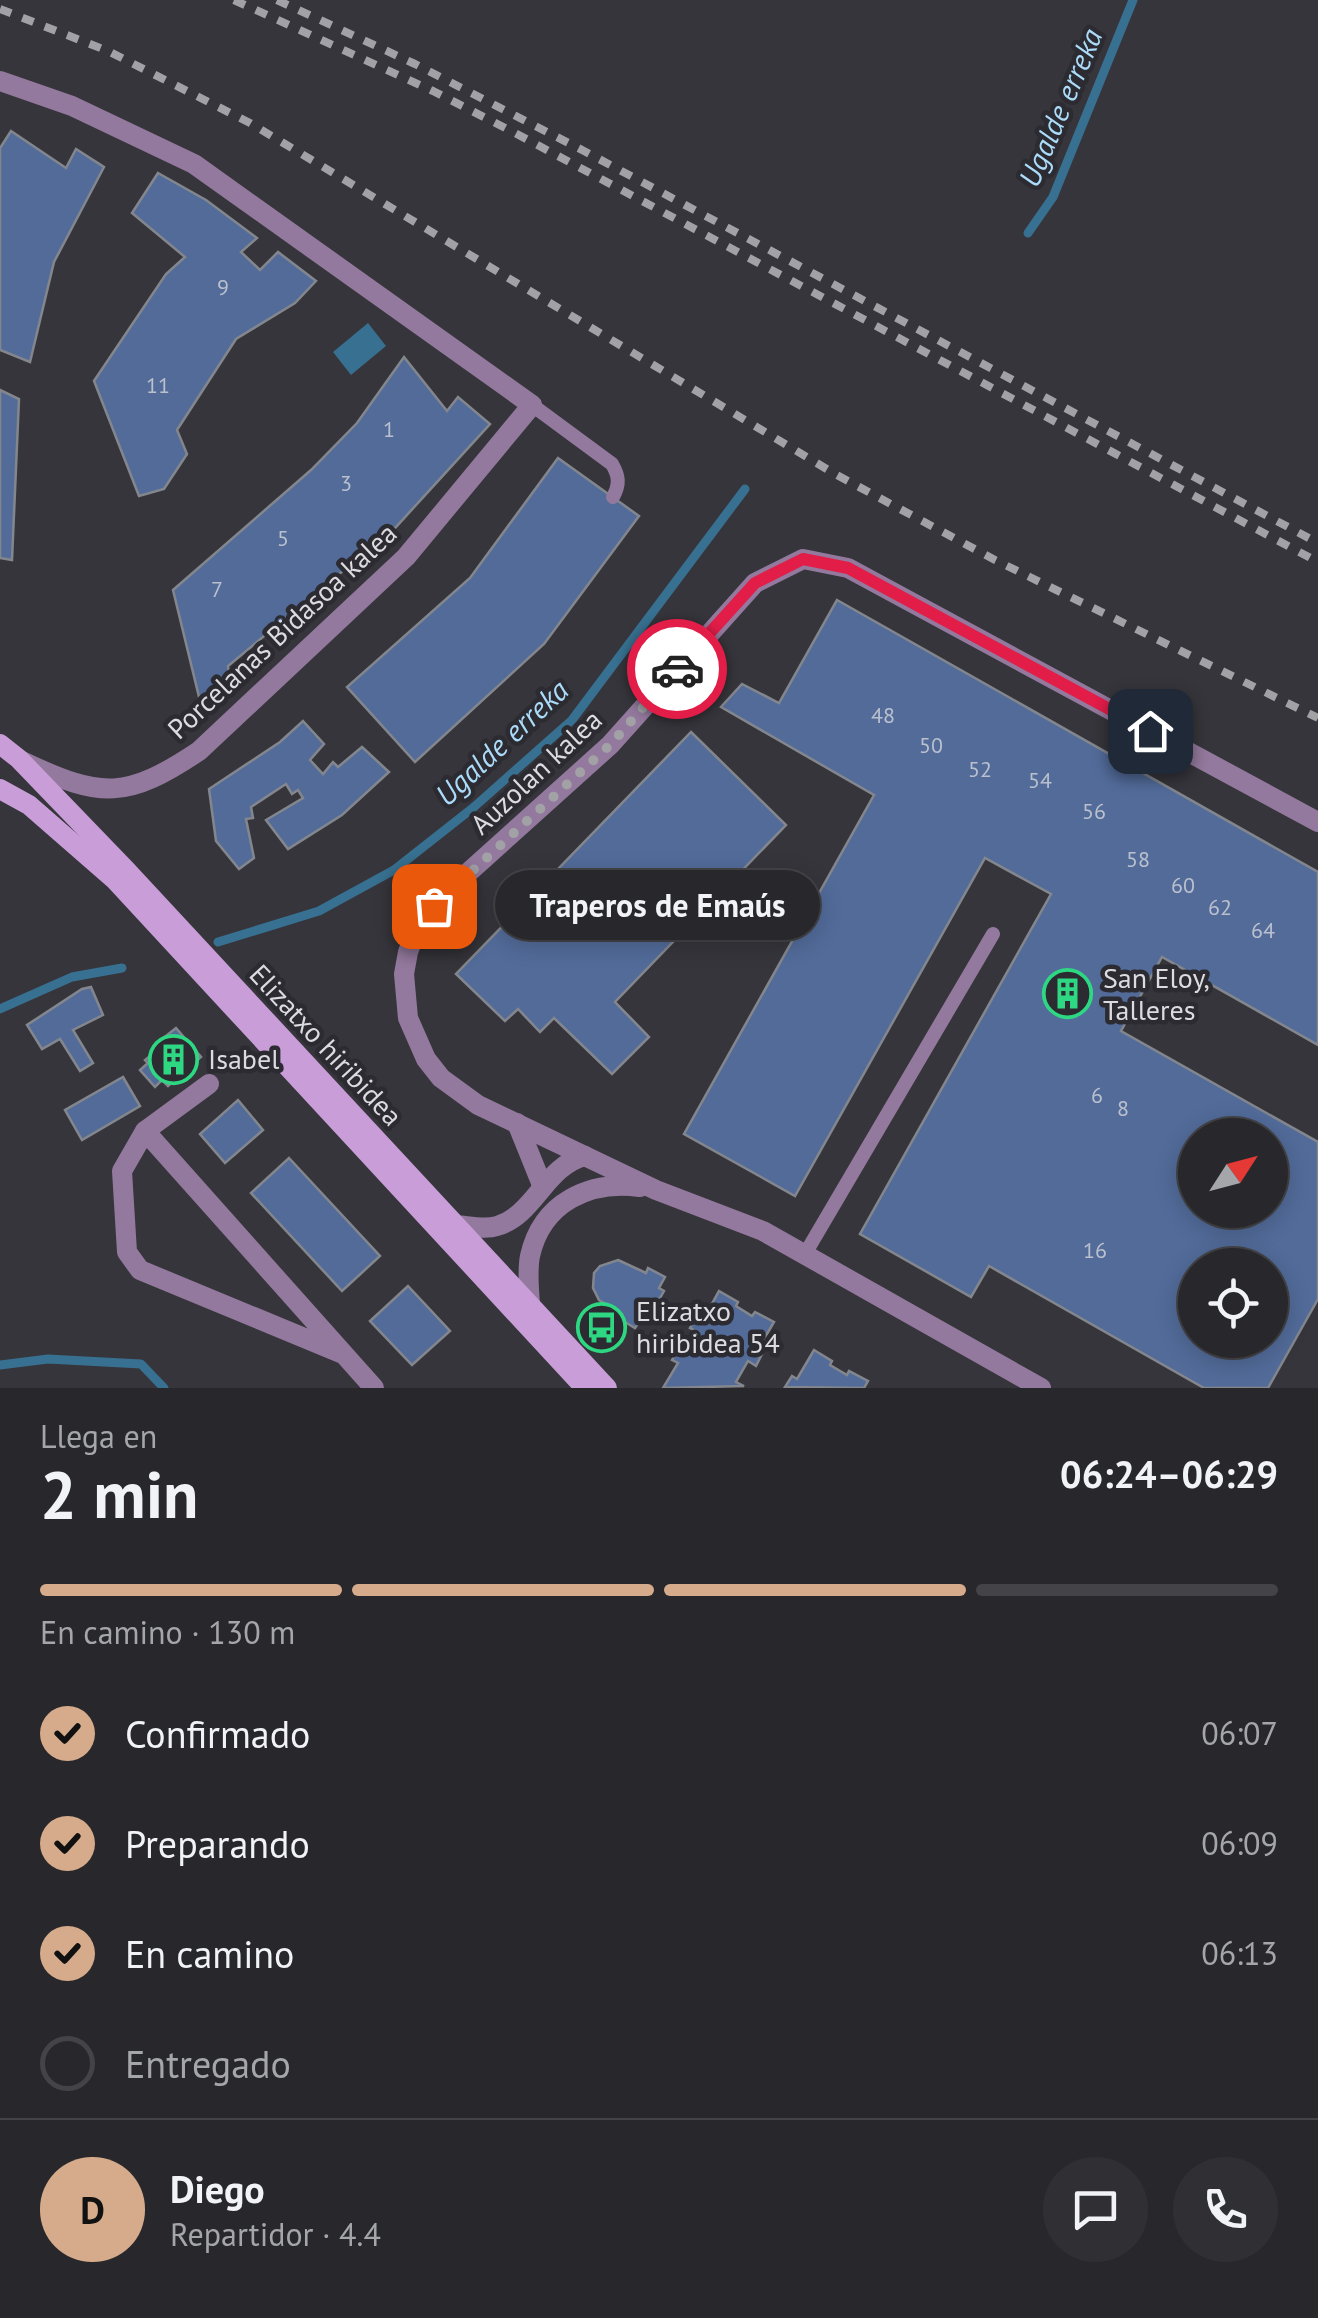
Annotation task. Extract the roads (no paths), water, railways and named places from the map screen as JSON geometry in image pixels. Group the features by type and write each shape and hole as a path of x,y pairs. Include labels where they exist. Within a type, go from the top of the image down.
{"main road":[{"name":"Elizatxo hiribidea","path":"0,744 19,759 607,1388"},
{"name":"Elizatxo hiribidea","path":"0,789 28,805 115,880 585,1388"}],"street":[{"path":"0,81 72,106 194,164 532,405"},
{"name":"Porcelanas Bidasoa kalea","path":"19,759 95,790 129,788 163,776 199,751 406,556 532,405"},
{"name":"Auzolan kalea","path":"1032,1386 763,1231 656,1190 458,1093 440,1078 415,1039 408,1018 404,974 418,926 450,888 610,745 755,583 803,559 848,568 1318,822"},
{"path":"209,1084 145,1131 122,1171 127,1252 140,1270 343,1354"},
{"path":"517,1124 542,1185"},
{"path":"145,1131 374,1388"},
{"path":"456,1225 493,1228 513,1220 542,1185 572,1159 585,1156 593,1174 550,1218 533,1246 529,1262 530,1304"},
{"name":"Auzolan kalea","path":"574,1196 600,1186 656,1190"}],"lane":[{"path":"532,405 612,464 618,474 613,497"},
{"path":"806,1254 993,934"}],"water":[{"path":"368,323 386,346 351,375 333,352"}],"waterway":[{"name":"Ugalde erreka","path":"1028,233 1053,197 1133,0"},
{"name":"Ugalde erreka","path":"218,942 319,911 394,870 474,807 572,720 745,489"},
{"name":"Ugalde erreka","path":"0,1009 72,977 122,968"},
{"name":"Ugalde erreka","path":"0,1365 48,1359 141,1364 164,1388"}],"railway":[{"path":"234,0 515,133 1318,562"},
{"path":"277,0 415,64 584,151 1318,543"},
{"path":"0,9 108,51 250,123 835,474 995,560 1318,718"}],"place":[{"name":"Traperos de Emaús","path":"434,906"},
{"name":"San Eloy, Talleres","path":"1068,994"},
{"name":"Isabel","path":"173,1059"},
{"name":"Elizatxo hiribidea 54","path":"601,1327"}]}
